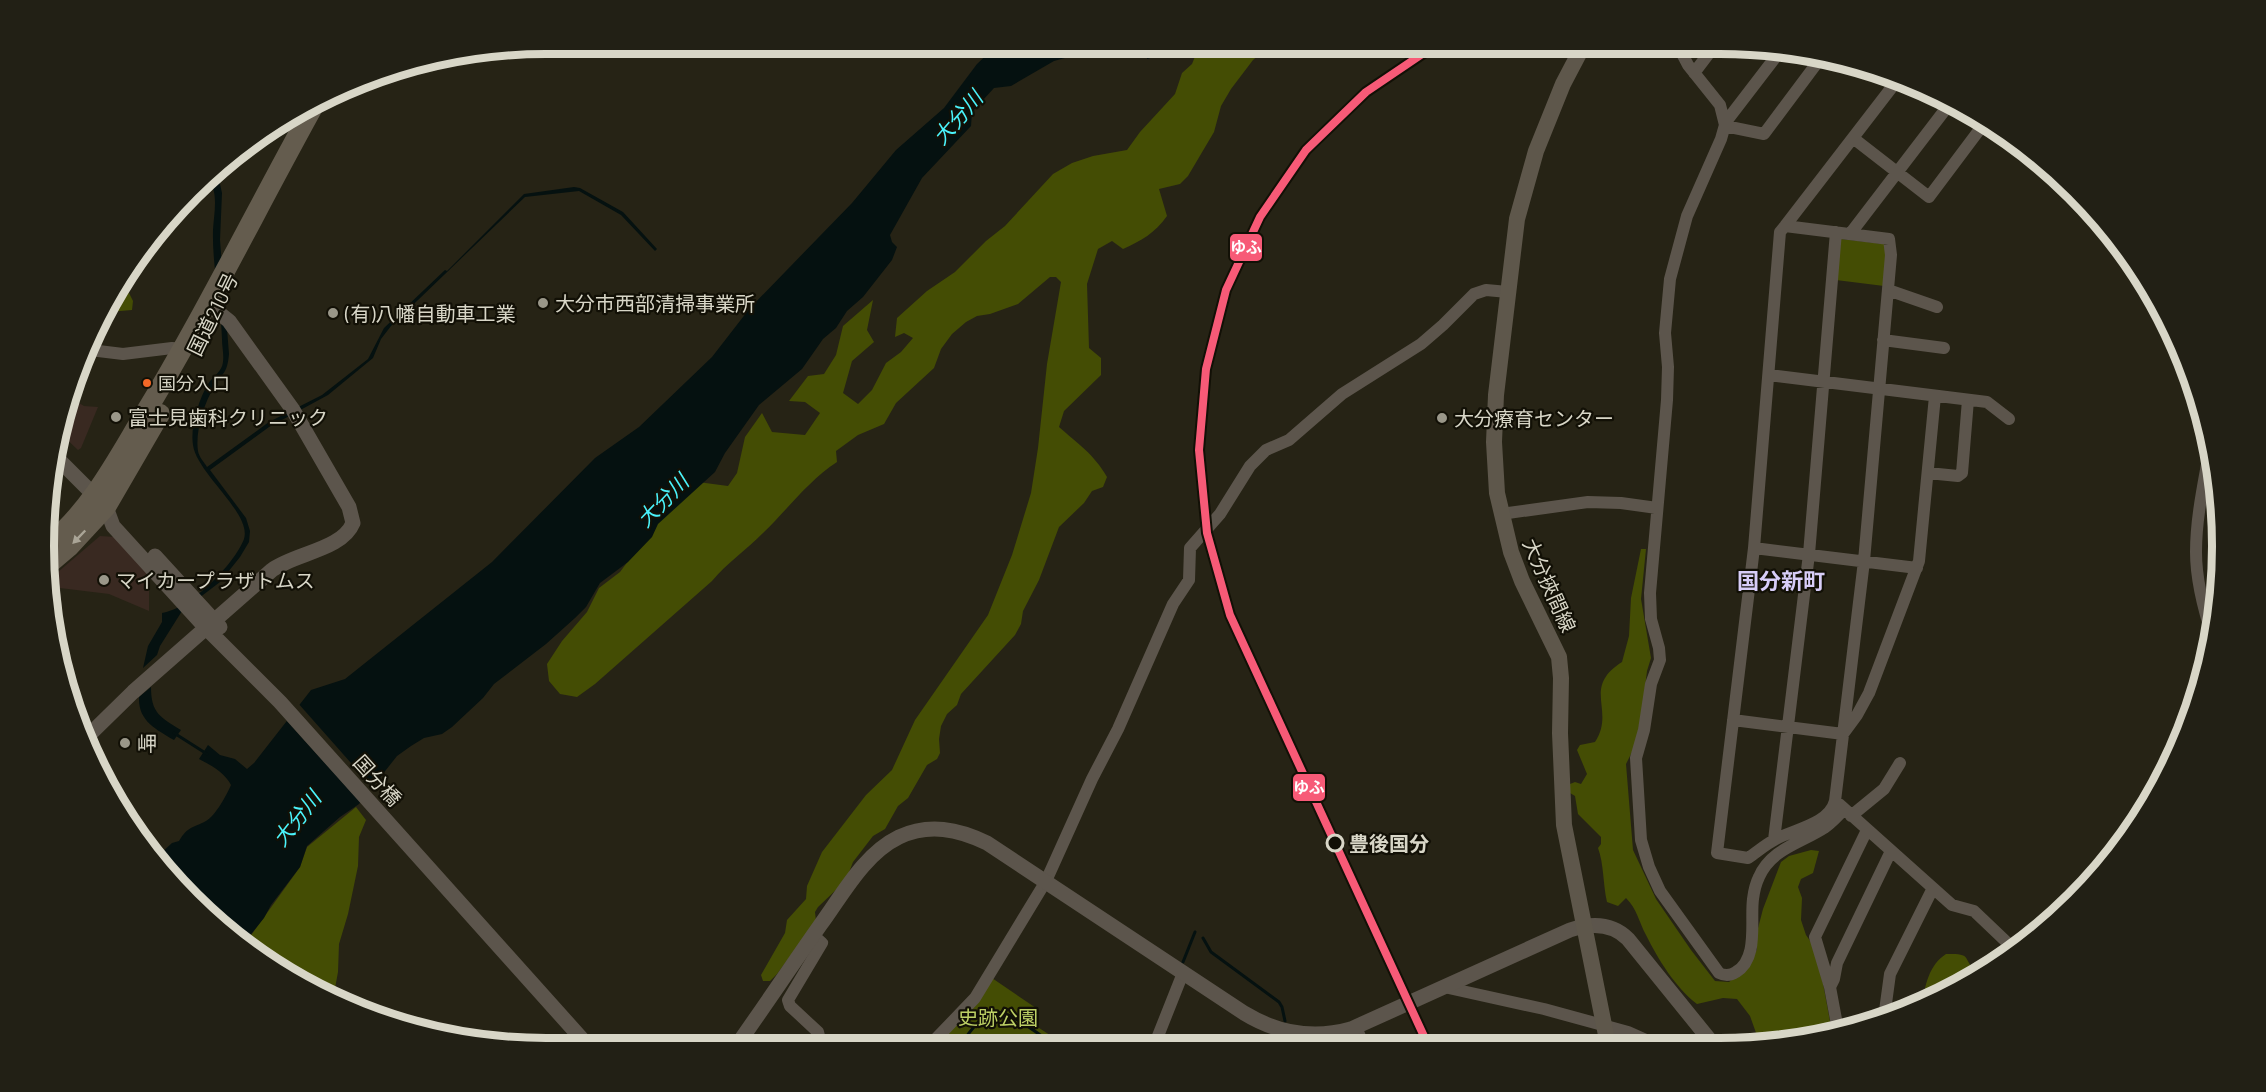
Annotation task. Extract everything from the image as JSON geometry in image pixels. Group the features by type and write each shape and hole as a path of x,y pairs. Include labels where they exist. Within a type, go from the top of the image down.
{"highway":[{"name":"国道210号","path":"54,539 100,501 308,116"},
{"name":"国道210号","path":"54,560 69,548 171,395 214,309 277,172"}],"main road":[{"name":"大分挾間線","path":"1579,54 1559,94 1532,164 1517,219 1494,429 1496,480 1501,514 1515,565 1559,657 1564,817 1606,1038"}],"street":[{"path":"1683,54 1694,73 1720,105 1725,124"},
{"path":"1694,73 1708,54"},
{"path":"1776,57 1725,124 1722,139 1687,216 1670,279 1665,339 1668,367 1667,400 1651,561 1650,605 1660,660 1651,684 1644,730 1636,758 1639,831 1646,858 1660,891 1719,973 1726,975 1737,972 1748,958 1754,891 1765,865 1777,854 1824,828 1844,809 1884,789 1900,763"},
{"path":"1725,124 1764,134 1816,63"},
{"path":"1893,86 1780,232 1754,548 1717,853 1748,858 1774,840 1825,817 1833,809 1844,809 1952,905 1974,911 2009,944"},
{"path":"1850,234 1946,109"},
{"path":"1853,138 1929,197 1980,129"},
{"path":"1785,226 1889,239 1891,255 1864,561 1843,734 1844,809"},
{"path":"1774,840 1809,554 1836,232"},
{"path":"936,1038 975,998 1046,881 1092,779 1118,729 1173,603 1189,580 1190,548 1220,514 1250,466 1262,453 1289,441 1342,394 1421,344 1474,294 1491,290 1508,292"},
{"path":"1888,290 1937,307"},
{"path":"91,733 167,661 278,566 342,538 351,528 353,520 349,507 293,410 229,321 214,309"},
{"path":"1883,340 1944,348"},
{"path":"94,351 123,354 172,348 182,349"},
{"path":"1768,375 1987,402 2009,419"},
{"path":"1843,734 1869,693 1917,568 1935,396"},
{"path":"1928,473 1958,476 1962,472 1968,400"},
{"name":"国分橋","path":"61,462 121,520 195,607 581,1038"},
{"path":"2206,470 2199,510 2196,552 2202,598 2207,616"},
{"path":"1501,514 1588,502 1621,503 1657,508"},
{"path":"1754,548 1917,568"},
{"path":"1733,720 1843,734"},
{"path":"742,1038 861,868 877,851 900,836 923,829 948,830 977,838 1046,881 1244,1014 1280,1031 1319,1035 1356,1027 1565,932 1583,926 1608,927 1624,935 1708,1038"},
{"path":"1837,1024 1830,987 1815,937 1867,830"},
{"path":"1830,987 1838,963 1891,852"},
{"path":"1885,1009 1890,974 1933,888"},
{"path":"813,934 822,943 788,1000 790,1006 818,1032 818,1038"},
{"path":"1157,1038 1183,973"},
{"path":"1444,987 1544,1009 1628,1032 1641,1038"},
{"path":"1356,1027 1361,1038"}],"shaded area":[{"path":"76,401 84,406 98,407 81,448 78,450 66,439"},
{"name":"マイカープラザトムス","path":"100,536 115,537 149,572 149,611 109,594 60,588 58,572"}],"green space":[{"path":"1196,54 1260,54 1231,89 1221,106 1214,132 1188,176 1180,184 1159,189 1167,216 1158,227 1136,243 1123,249 1112,241 1098,249 1087,284 1089,348 1101,358 1101,375 1064,411 1059,427 1097,462 1107,477 1103,487 1092,491 1084,503 1059,527 1015,635 961,694 957,705 947,714 941,726 940,753 937,759 927,765 908,798 898,806 885,829 873,836 853,862 848,875 839,887 818,907 815,912 816,921 777,974 770,981 763,981 761,975 785,933 787,920 806,899 807,886 822,852 866,795 892,770 915,720 988,615 1012,555 1031,493 1047,364 1061,282 1056,277 1050,277 1018,304 977,316 952,334 941,349 934,368 896,403 884,424 858,435 836,451 837,462 807,486 763,533 712,581 595,684 577,697 560,694 549,681 547,664 562,641 587,612 599,588 620,572 657,522 698,482 728,486 737,473 745,437 762,413 772,432 805,435 820,413 805,402 789,401 808,376 824,374 836,355 843,326 873,300 867,330 874,342 852,361 843,393 858,404 872,390 886,363 901,352 913,338 904,333 895,337 897,318 927,291 955,272 986,241 1005,226 1053,174 1072,163 1093,156 1127,150 1140,132 1175,94 1182,73 1192,64"},
{"path":"1841,239 1884,244 1887,250 1884,286 1836,280"},
{"path":"127,289 133,301 132,310 114,312"},
{"path":"1641,549 1646,549 1641,599 1651,658 1636,744 1626,764 1633,850 1656,899 1691,950 1715,981 1729,982 1751,963 1757,949 1757,932 1763,909 1781,862 1789,856 1811,850 1819,851 1813,873 1801,879 1798,887 1802,898 1801,920 1820,967 1831,1025 1757,1037 1750,1016 1737,999 1723,998 1697,1004 1674,981 1662,963 1630,902 1626,898 1618,906 1607,902 1598,848 1601,844 1601,837 1578,814 1575,796 1570,793 1570,784 1575,782 1581,784 1587,774 1577,750 1580,745 1595,742 1601,730 1603,681 1622,662 1629,636 1631,598"},
{"path":"356,807 366,820 359,837 358,866 339,944 335,990 300,972 249,938 300,867 307,847"},
{"path":"1946,954 1961,955 1973,967 1924,993 1926,983 1940,959"},
{"name":"史跡公園","path":"989,976 1036,1008 1027,1020 1054,1038 937,1038"}],"water":[{"name":"大分川","path":"988,54 1079,54 1054,61 1011,86 994,88 972,112 971,126 922,178 890,235 897,247 892,260 863,297 847,311 836,328 823,339 802,369 759,405 725,453 715,472 658,524 652,537 628,562 600,583 586,607 546,644 494,684 483,698 452,727 442,734 424,738 397,756 359,804 340,817 307,846 300,867 248,938 222,916 198,894 162,853 172,843 179,841 188,830 210,818 231,785 221,773 199,759 208,745 220,755 235,759 247,769 311,690 345,679 492,562 595,458 639,427 712,357 750,308 852,203 896,150 944,108 977,64"},
{"path":"1147,54 1163,54 1147,59"},
{"path":"218,180 222,193 220,240 229,354 226,369 210,394 199,427 198,451 207,467 269,422 322,395 368,359 384,328 445,270 447,271 524,194 580,188 623,212 657,249 655,251 621,215 579,191 525,197 391,326 381,339 373,358 328,395 269,427 210,470 246,518 250,531 249,542 220,582 182,611 160,646 157,655 143,668 148,646 162,622 162,613 173,610 198,595 231,561 244,539 240,517 204,468 197,456 192,438 201,397 208,384 221,369 223,359 213,244 214,190 212,185"},
{"path":"151,687 155,709 181,730 174,740 149,723 142,712 139,697"}],"pier":[{"path":"297,702 374,789 362,804 284,718"}],"waterway":[{"path":"174,733 207,754"},
{"path":"1183,962 1195,932"},
{"path":"1203,938 1211,952 1279,1002 1285,1021"},
{"path":"965,1038 986,1015 998,1012 1015,1018 1045,1038"}],"transit line":[{"name":"ゆふ","path":"1422,54 1366,92 1306,150 1260,217 1226,290 1206,369 1199,450 1207,533 1230,615 1425,1038"}],"place":[{"name":"大分市西部清掃事業所","path":"543,303"},
{"name":"(有)八幡自動車工業","path":"333,313"},
{"name":"国分入口","path":"147,383"},
{"name":"富士見歯科クリニック","path":"116,417"},
{"name":"大分療育センター","path":"1442,418"},
{"name":"マイカープラザトムス","path":"104,580"},
{"name":"岬","path":"125,743"},
{"name":"豊後国分","path":"1335,843"}],"district":[{"name":"国分新町","path":"1781,580"}]}
